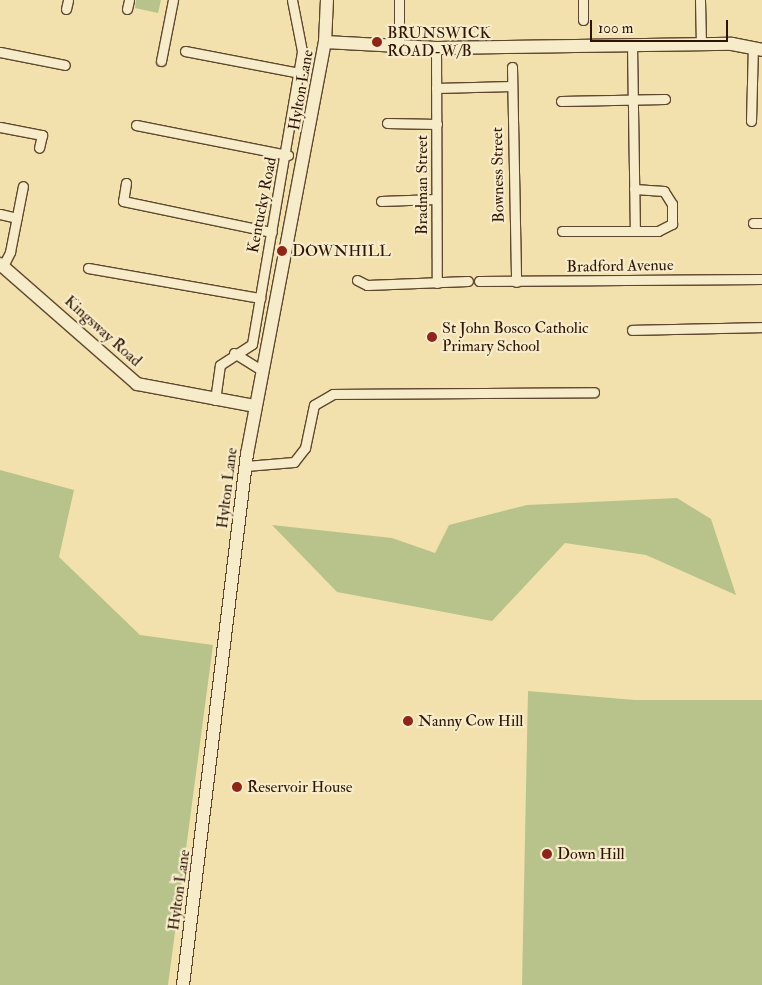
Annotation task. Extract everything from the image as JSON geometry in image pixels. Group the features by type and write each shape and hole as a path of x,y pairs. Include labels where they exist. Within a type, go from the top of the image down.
{"street":[{"path":"161,62 173,0"},
{"name":"Kentucky Road","path":"215,400 220,365 234,353 252,344 288,155 302,51 292,0"},
{"name":"Hylton Lane","path":"183,985 246,466 255,406 326,42 327,0"},
{"path":"399,0 399,47"},
{"path":"583,0 584,20"},
{"path":"700,0 701,45"},
{"path":"326,42 436,48 632,45 701,45 757,48 751,121"},
{"path":"632,45 635,231"},
{"name":"Bradman Street","path":"436,48 438,283"},
{"path":"185,51 299,73"},
{"path":"0,52 65,64"},
{"name":"Bowness Street","path":"512,67 516,282"},
{"path":"436,88 512,86"},
{"path":"561,101 665,99"},
{"path":"387,123 437,124"},
{"path":"136,125 288,155"},
{"path":"0,127 42,135 39,148"},
{"path":"126,183 123,201 272,232"},
{"path":"1,265 10,252 23,186"},
{"path":"562,231 658,231 672,224 672,204 664,191 634,189"},
{"path":"381,201 436,200"},
{"path":"0,214 17,218"},
{"name":"Kingsway Road","path":"1,265 137,384 255,406"},
{"path":"88,268 260,298"},
{"name":"Bradford Avenue","path":"479,281 762,279"},
{"path":"357,280 367,285 468,281"},
{"path":"632,330 762,327"},
{"path":"234,353 263,371"},
{"path":"246,466 294,462 305,448 314,405 333,394 594,392"}],"green space":[{"path":"136,0 161,0 158,13 135,8"},
{"path":"0,470 74,490 59,557 140,635 213,645 168,985 0,985"},
{"path":"677,498 711,519 736,595 646,555 565,543 492,621 337,592 272,525 392,538 435,553 449,525 527,505"},
{"path":"528,691 635,700 762,700 762,985 522,985"}],"place":[{"name":"BRUNSWICK ROAD-W/B","path":"377,42"},
{"name":"DOWNHILL","path":"282,251"},
{"name":"St John Bosco Catholic Primary School","path":"432,337"},
{"name":"Nanny Cow Hill","path":"408,721"},
{"name":"Reservoir House","path":"237,787"},
{"name":"Down Hill","path":"547,854"}]}
